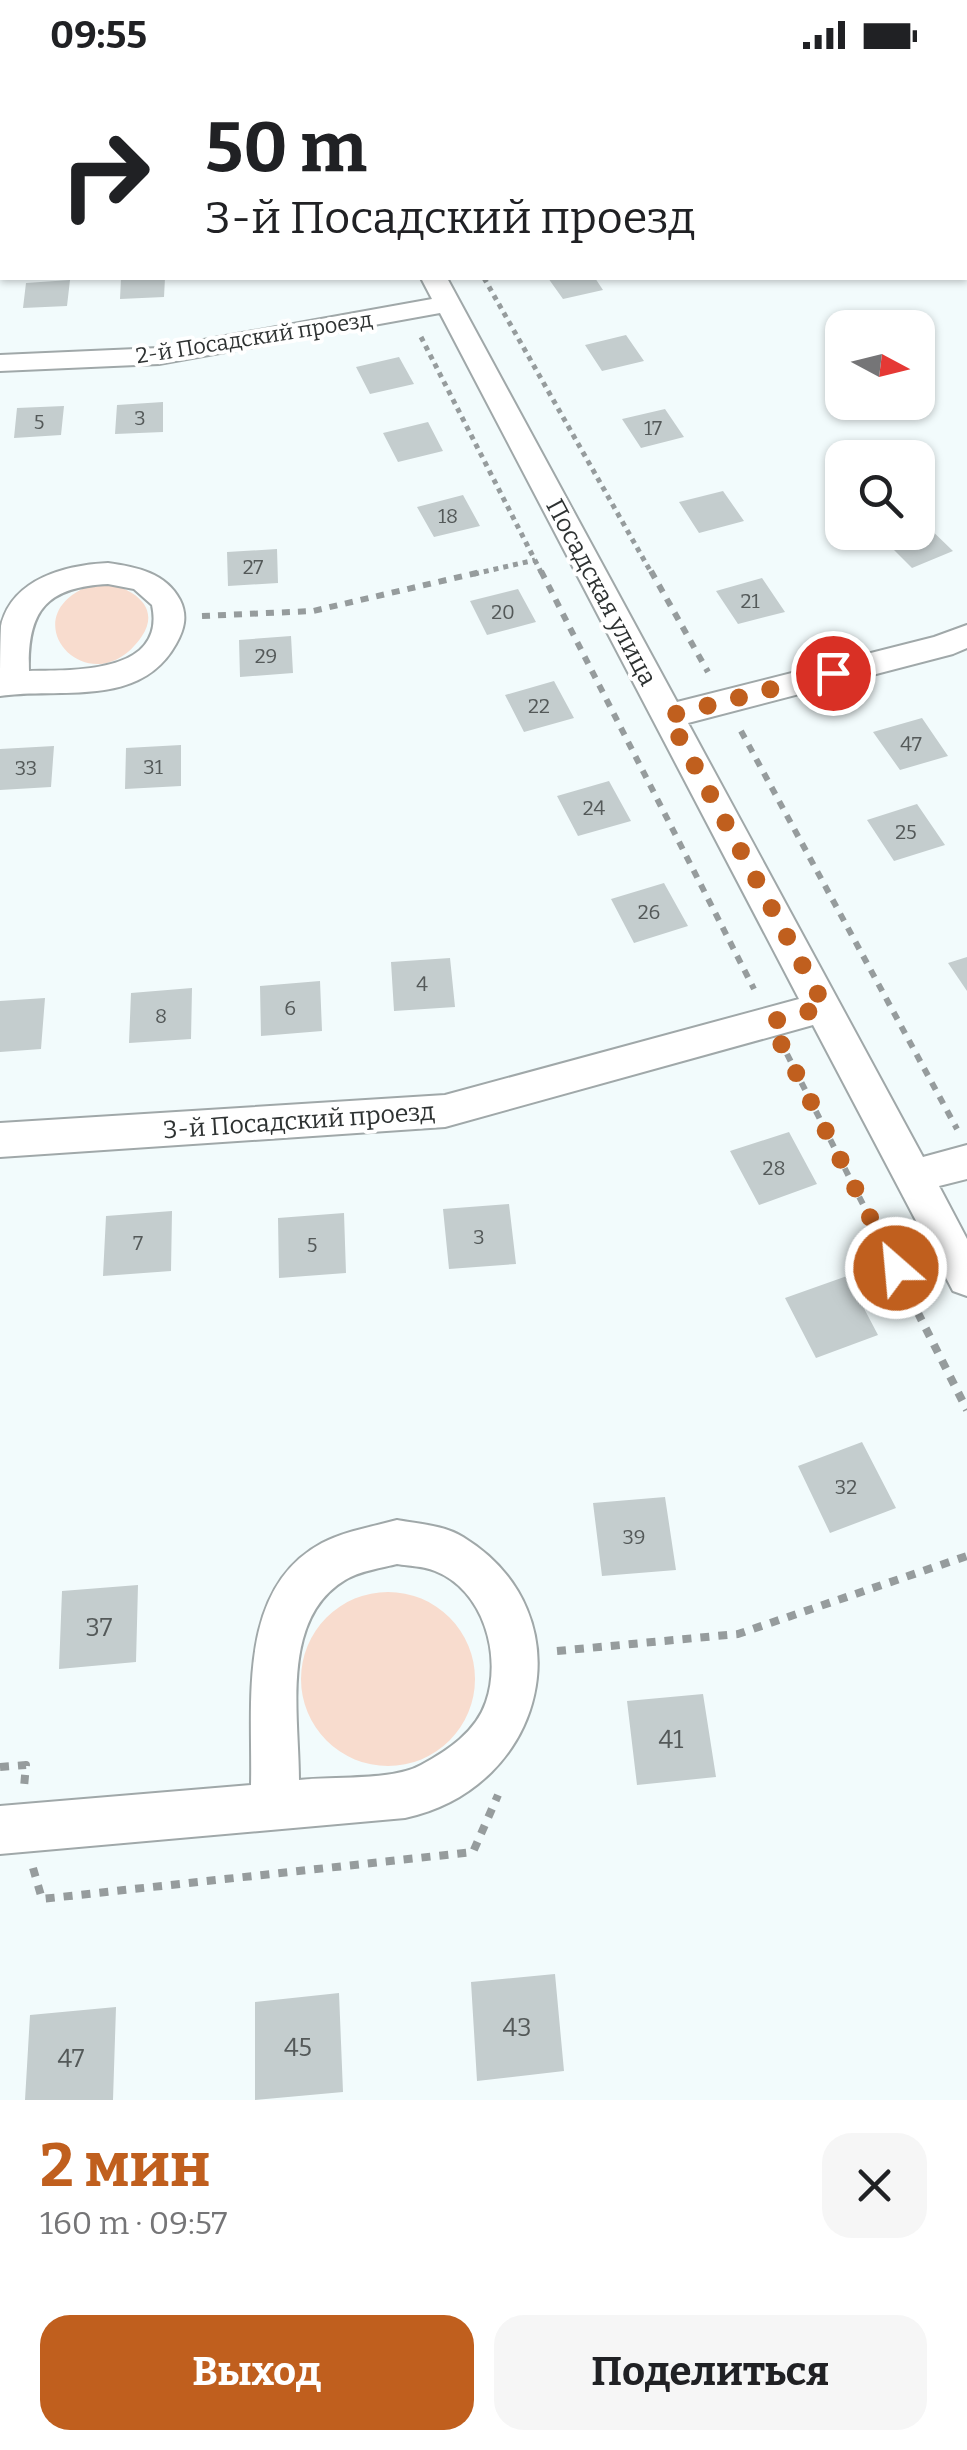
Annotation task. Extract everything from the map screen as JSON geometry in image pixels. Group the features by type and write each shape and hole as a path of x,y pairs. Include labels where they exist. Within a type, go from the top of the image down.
{"street":[{"name":"2-й Посадский проезд","path":"0,363 159,356 408,311 441,291"},
{"name":"Посадская улица","path":"441,291 967,1278"},
{"path":"114,573 137,579 159,592 169,629 161,647 144,664 118,677 86,683 6,683 12,634 26,605 46,589 78,577 114,573"},
{"path":"668,716 942,646 967,636"},
{"name":"3-й Посадский проезд","path":"0,1140 445,1111 825,1007"},
{"path":"913,1176 967,1162"},
{"path":"0,1830 275,1806 426,1790 471,1766 503,1726 518,1678 514,1628 492,1586 457,1555 414,1541 368,1544 326,1565 294,1601 276,1647 275,1806"}],"path":[{"path":"408,311 967,1410"},
{"path":"168,617 313,612 535,560"},
{"path":"516,1655 738,1634 967,1556"}],"shaded area":[{"path":"101,582 131,592 148,615 142,636 121,657 99,664 80,660 64,648 56,632 57,613 72,596"},
{"path":"388,1592 421,1598 450,1617 469,1646 475,1679 469,1712 450,1741 421,1760 388,1766 355,1760 326,1741 307,1712 301,1679 307,1646 326,1617 355,1598"}],"building":[{"path":"70,280 67,306 23,308 26,283"},
{"path":"121,280 165,280 164,297 120,299"},
{"path":"549,280 596,280 603,290 563,299"},
{"path":"626,335 644,361 602,371 585,345"},
{"path":"399,357 414,384 370,394 356,367"},
{"path":"163,402 163,432 115,434 117,405"},
{"path":"64,406 61,435 14,438 17,408"},
{"path":"665,409 684,437 641,448 622,419"},
{"path":"428,422 443,451 398,462 383,433"},
{"path":"723,491 744,521 699,533 679,502"},
{"path":"463,495 480,526 434,537 417,507"},
{"path":"935,534 953,551 912,568 894,550 935,550"},
{"path":"277,549 278,583 228,586 227,552"},
{"path":"762,578 785,612 738,624 716,591"},
{"path":"518,589 536,622 487,635 470,601"},
{"path":"291,636 293,673 240,677 239,640"},
{"path":"554,681 574,718 524,732 505,695"},
{"path":"922,718 948,756 900,770 873,732"},
{"path":"181,745 181,786 125,789 126,748"},
{"path":"54,746 51,787 0,790 0,749"},
{"path":"609,781 631,821 578,836 557,796"},
{"path":"917,804 945,845 894,861 867,820"},
{"path":"664,883 688,926 634,943 611,899"},
{"path":"967,957 967,991 948,963"},
{"path":"450,958 455,1007 394,1011 391,962"},
{"path":"320,981 322,1031 261,1036 260,986"},
{"path":"192,988 191,1039 129,1043 131,993"},
{"path":"45,998 41,1049 0,1052 0,1001"},
{"path":"789,1132 817,1184 759,1205 730,1151"},
{"path":"509,1204 516,1264 449,1269 443,1209"},
{"path":"172,1211 171,1271 103,1276 106,1216"},
{"path":"344,1213 346,1273 279,1278 278,1218"},
{"path":"847,1276 878,1335 816,1358 785,1298"},
{"path":"862,1442 896,1508 830,1533 798,1466"},
{"path":"665,1497 676,1570 602,1576 593,1503"},
{"path":"138,1585 136,1662 59,1669 62,1591"},
{"path":"703,1694 716,1777 637,1785 627,1701"},
{"path":"555,1974 564,2071 477,2081 471,1982"},
{"path":"339,1993 343,2092 255,2100 255,2002"},
{"path":"116,2007 113,2100 25,2100 30,2015"}],"route":[{"path":"833,673 668,716 825,1007 770,1022 896,1268"}]}
